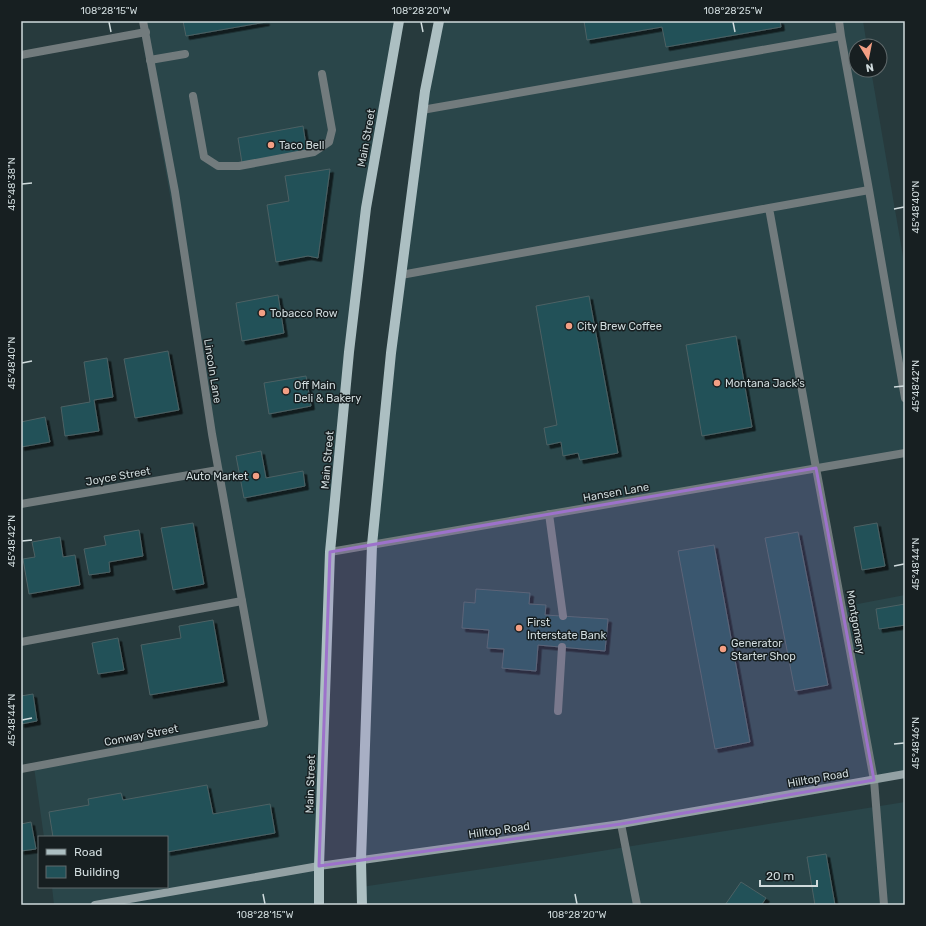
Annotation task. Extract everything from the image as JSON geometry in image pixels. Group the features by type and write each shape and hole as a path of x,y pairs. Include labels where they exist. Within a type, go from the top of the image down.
{"main road":[{"name":"Main Street","path":"319,905 319,866 330,552 349,352 366,208 399,21"},
{"path":"362,905 361,860 372,545 392,353 422,110 439,21"},
{"name":"Hilltop Road","path":"95,905 319,866 621,824 905,774"}],"street":[{"name":"Lincoln Lane","path":"144,21 191,290 201,368 218,470 264,723"},
{"path":"839,21 905,398"},
{"path":"21,55 146,32"},
{"path":"422,110 842,36"},
{"path":"150,60 185,54"},
{"path":"193,96 204,157 218,166 239,166 314,152 329,142 332,130 322,74"},
{"path":"401,275 869,190"},
{"name":"Montgomery","path":"769,208 874,780 884,905"},
{"name":"Hansen Lane","path":"330,552 905,453"},
{"name":"Joyce Street","path":"21,504 218,470"},
{"path":"549,514 563,616"},
{"path":"21,642 242,602"},
{"path":"558,711 562,647"},
{"name":"Conway Street","path":"21,769 264,723"},
{"path":"621,824 637,905"}],"highlighted area":[{"path":"816,468 874,780 621,824 319,866 330,552"}],"shaded area":[{"path":"139,21 399,21 366,208 330,552 319,905 54,905 52,888 168,888 168,836 44,836 34,767 264,723"},
{"path":"440,21 863,21 866,38 848,38 848,78 872,78 905,268 905,453 816,468 842,607 905,595 905,774 621,824 361,860 372,545 391,353"},
{"path":"905,802 905,905 362,905 361,887 564,857"}],"building":[{"path":"183,21 266,21 266,22 186,36"},
{"path":"584,21 780,21 781,27 666,47 662,27 587,40"},
{"path":"303,126 307,152 242,163 238,138"},
{"path":"330,169 318,258 308,256 276,262 267,205 289,201 285,176"},
{"path":"278,295 284,333 242,341 236,303"},
{"path":"589,296 618,453 580,460 578,453 563,456 561,442 547,445 544,428 557,425 536,306"},
{"path":"736,336 752,427 702,436 686,345"},
{"path":"168,351 179,410 135,418 124,359"},
{"path":"107,358 113,397 94,400 99,431 65,436 61,407 90,402 84,362"},
{"path":"306,376 311,406 269,414 264,383"},
{"path":"45,417 50,442 21,447 21,422"},
{"path":"261,451 266,478 303,471 305,486 244,498 236,456"},
{"path":"193,523 204,584 173,590 161,528"},
{"path":"877,523 885,566 862,570 854,527"},
{"path":"139,530 143,556 109,562 110,572 89,575 84,549 106,545 104,536"},
{"path":"798,532 828,685 795,691 765,538"},
{"path":"60,537 63,557 75,555 80,585 29,594 23,559 35,557 32,542"},
{"path":"714,545 750,742 715,749 678,551"},
{"path":"476,589 530,593 529,604 546,605 545,615 608,619 605,651 538,645 536,671 502,668 504,649 487,648 489,630 462,628 464,602 475,603"},
{"path":"905,604 905,625 879,629 876,609"},
{"path":"213,620 224,682 150,695 141,645 181,638 179,626"},
{"path":"118,638 124,670 98,674 92,643"},
{"path":"33,694 37,721 21,724 21,696"},
{"path":"207,785 213,814 270,804 275,833 168,852 168,836 53,836 49,812 89,805 88,799 121,793 123,800"},
{"path":"31,822 36,849 21,851 21,824"},
{"path":"826,854 835,905 815,905 807,857"},
{"path":"741,882 766,898 762,904 764,905 725,905"}],"place":[{"name":"Taco Bell","path":"271,145"},
{"name":"Tobacco Row","path":"262,313"},
{"name":"City Brew Coffee","path":"569,326"},
{"name":"Montana Jack's","path":"717,383"},
{"name":"Off Main Deli & Bakery","path":"286,391"},
{"name":"Auto Market","path":"256,476"},
{"name":"First Interstate Bank","path":"519,628"},
{"name":"Generator Starter Shop","path":"723,649"}]}
